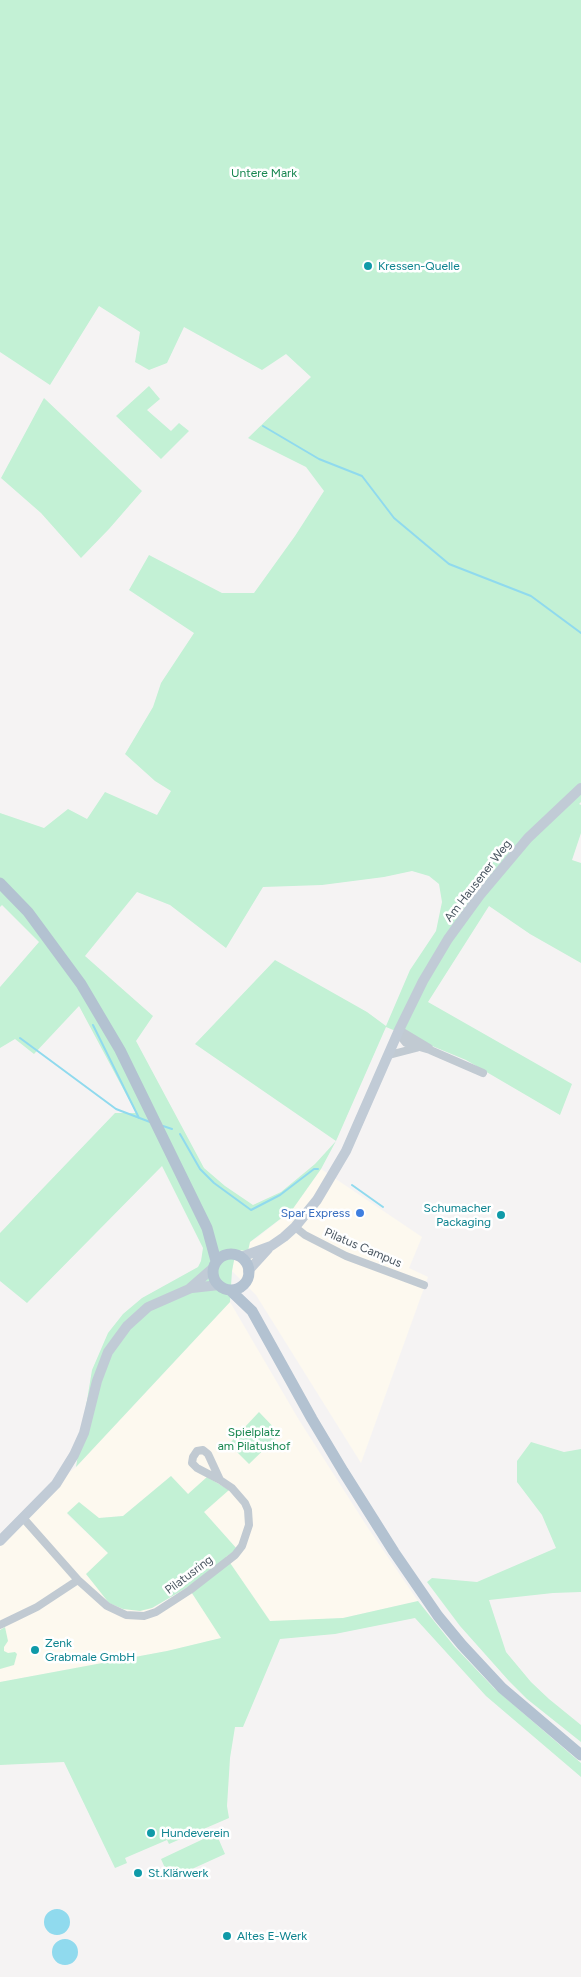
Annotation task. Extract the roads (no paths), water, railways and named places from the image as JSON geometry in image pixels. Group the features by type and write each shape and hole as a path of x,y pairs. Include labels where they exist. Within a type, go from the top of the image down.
{"main road":[{"name":"Am Hausener Weg","path":"271,1246 295,1227 317,1200 339,1165 399,1032 423,982 443,948 480,894 528,838 581,788"},
{"path":"0,883 28,912 81,984 120,1050 208,1228 215,1265 215,1280 252,1311"},
{"path":"208,1228 235,1256 245,1261 248,1271"},
{"path":"189,1289 215,1265 235,1256 271,1246"},
{"path":"271,1246 248,1271 245,1283 252,1311 312,1419 394,1552 438,1616 502,1688 581,1755"},
{"path":"0,1541 24,1519 56,1484 74,1455 84,1433 97,1381 108,1352 127,1326 148,1307 189,1289 207,1285 236,1289 245,1283"}],"street":[{"path":"399,1032 406,1043 418,1048"},
{"path":"399,1032 430,1050 482,1073"},
{"path":"389,1055 408,1048 430,1050"},
{"name":"Pilatus Campus","path":"295,1227 305,1235 346,1256 424,1285"},
{"name":"Pilatusring","path":"24,1519 78,1580 107,1606 126,1615 144,1616 156,1612 190,1590 235,1555 246,1537 249,1525 248,1510 236,1491 220,1480"},
{"path":"0,1625 37,1607 78,1580"}],"water":[{"path":"57,1909 66,1913 70,1922 66,1931 57,1935 48,1931 44,1922 48,1913"},
{"path":"65,1939 74,1943 78,1952 74,1961 65,1965 56,1961 52,1952 56,1943"}],"waterway":[{"path":"263,426 319,459 362,476 394,518 449,564 531,596 581,633"},
{"path":"93,1025 139,1118"},
{"path":"20,1038 116,1109 150,1122"},
{"path":"163,1126 172,1129"},
{"path":"180,1134 200,1169 214,1183 251,1210 280,1195 314,1169 318,1169"},
{"path":"352,1185 383,1207"}],"place":[{"name":"Kressen-Quelle","path":"368,266"},
{"name":"Spar Express","path":"360,1213"},
{"name":"Schumacher Packaging","path":"501,1215"},
{"name":"Zenk Grabmale GmbH","path":"35,1650"},
{"name":"Hundeverein","path":"151,1833"},
{"name":"St.Klärwerk","path":"138,1873"},
{"name":"Altes E-Werk","path":"227,1936"}],"park label":[{"name":"Untere Mark","path":"264,173"},
{"name":"Spielplatz am Pilatushof","path":"254,1439"}]}
